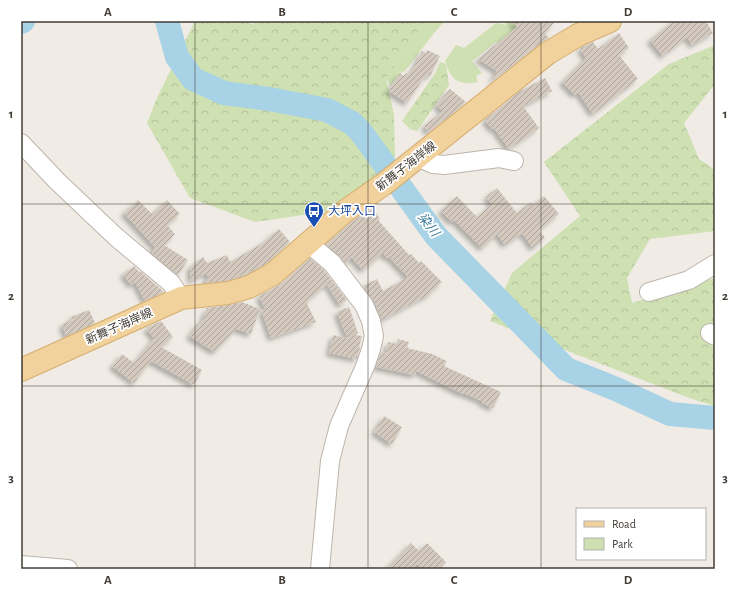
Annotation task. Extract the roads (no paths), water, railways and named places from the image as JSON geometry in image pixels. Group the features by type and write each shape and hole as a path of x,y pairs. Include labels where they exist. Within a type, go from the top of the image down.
{"main road":[{"name":"新舞子海岸線","path":"21,370 181,298 228,293 249,287 273,274 344,212 384,184 548,53 598,23"}],"street":[{"path":"21,143 57,181 116,237 171,283 181,298"},
{"path":"412,162 444,165 499,158 514,161"},
{"path":"308,243 332,263 364,305 371,322 374,336 368,359 339,426 330,461 320,569"},
{"path":"649,292 689,280 715,264"},
{"path":"21,565 68,569"}],"waterway":[{"name":"染川","path":"167,21 177,57 193,79 224,93 269,99 327,110 352,123 361,132 436,236 566,369 616,389 670,414 715,418"}],"place":[{"name":"大坪入口","path":"314,228"}]}
